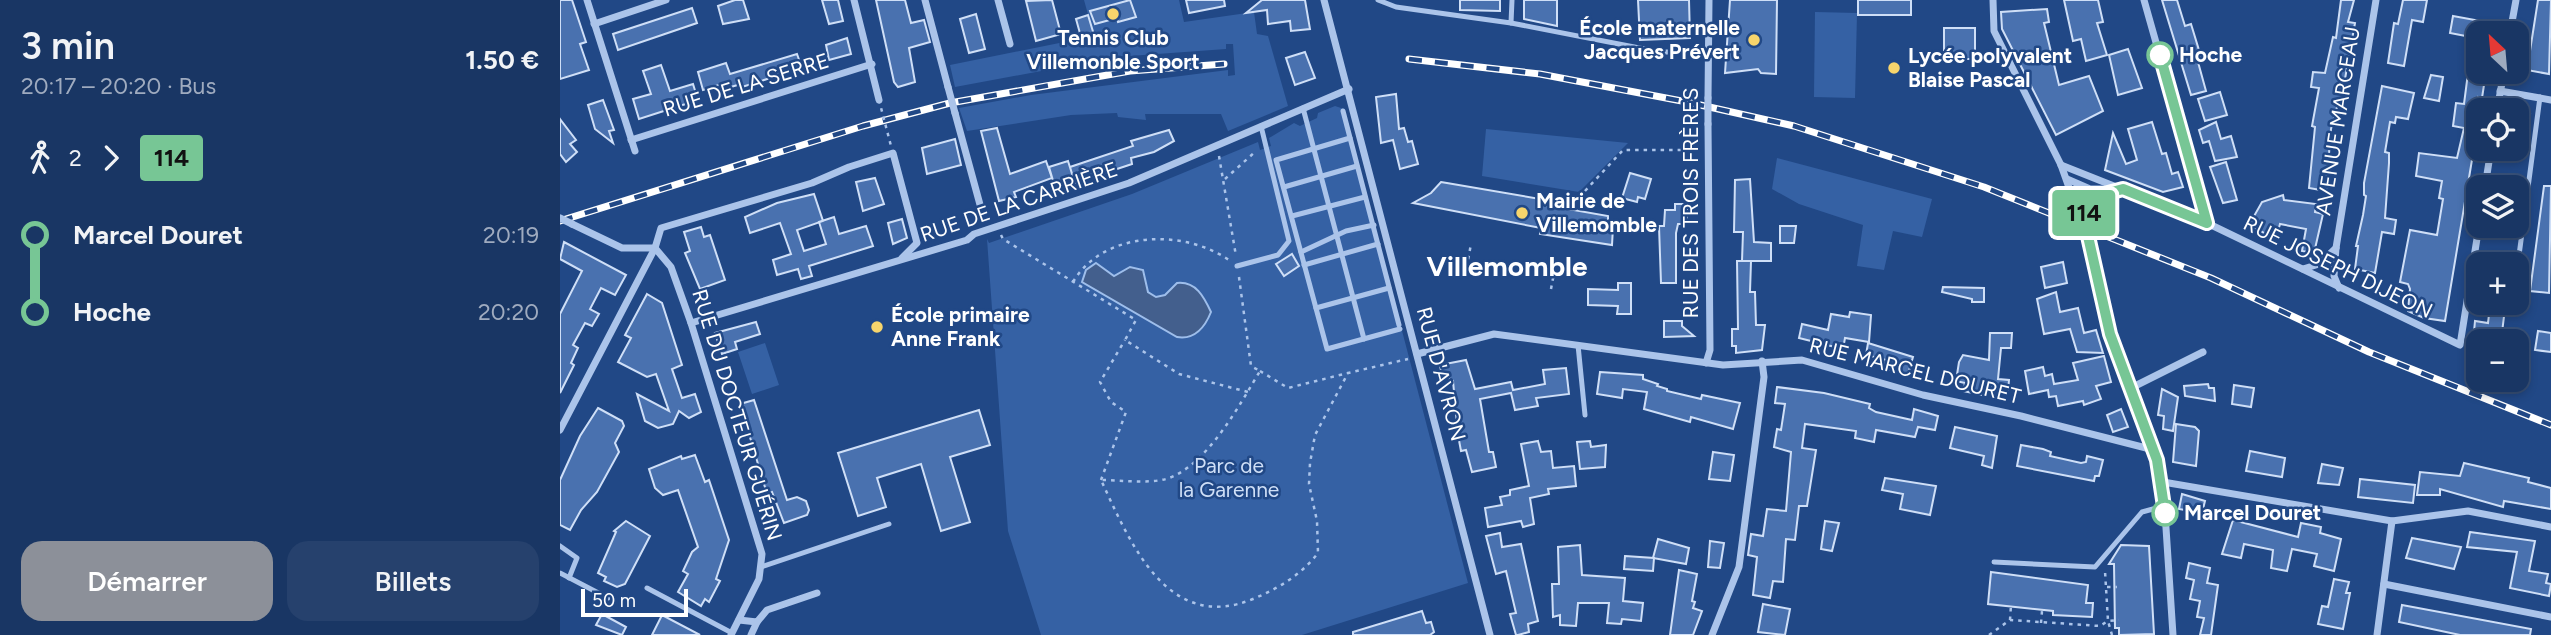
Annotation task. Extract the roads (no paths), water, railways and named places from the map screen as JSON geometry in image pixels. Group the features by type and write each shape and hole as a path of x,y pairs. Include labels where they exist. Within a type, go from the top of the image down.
{"street":[{"path":"587,0 635,151"},
{"path":"594,24 666,0"},
{"path":"854,0 879,100"},
{"path":"925,0 982,212"},
{"path":"998,0 1010,44"},
{"name":"RUE D'AVRON","path":"1324,0 1490,635"},
{"name":"RUE DES TROIS FRÈRES","path":"1706,363 1710,350 1709,0"},
{"path":"1993,0 1994,31 2061,165 2077,210 2083,214 2110,334 2154,450 2163,482 2173,635"},
{"path":"2144,0 2207,223"},
{"name":"AVENUE MARCEAU","path":"2339,288 2334,276 2336,248 2376,0"},
{"path":"2512,21 2516,0"},
{"name":"RUE DE LA SERRE","path":"631,140 872,64"},
{"path":"2499,98 2501,84"},
{"name":"RUE DE LA CARRIÈRE","path":"691,323 967,240 974,234 1129,183 1349,89"},
{"path":"2500,91 2551,100"},
{"path":"560,430 655,247 661,229 812,183 892,149 916,243 899,260"},
{"name":"RUE JOSEPH DIJEON","path":"2061,165 2207,223 2460,345 2477,238"},
{"name":"RUE JOSEPH DIJEON","path":"2066,178 2090,189 2123,189"},
{"path":"2083,214 2097,196 2107,191"},
{"path":"560,218 622,248 655,247"},
{"name":"RUE DU DOCTEUR GUÉRIN","path":"655,247 671,267 691,323 762,554 760,579 731,634"},
{"name":"AVENUE MARCEAU","path":"2300,269 2315,267 2336,248"},
{"name":"RUE MARCEL DOURET","path":"1418,355 1494,334 1706,363 1739,364 1802,359 1923,395 2021,416 2154,450"},
{"path":"2131,388 2203,352"},
{"path":"1712,635 1739,567 1764,377 1762,361"},
{"path":"2163,482 2392,521 2468,511 2551,527"},
{"path":"2377,635 2392,521"},
{"path":"2384,584 2551,617"},
{"path":"751,635 757,622 768,610 817,593"},
{"path":"738,620 757,622"}],"lane":[{"path":"1378,0 1396,7 1511,23 1660,52 1708,52"},
{"path":"1511,0 1511,23"},
{"path":"2519,252 2540,97"},
{"path":"1303,108 1364,339"},
{"path":"1343,111 1374,225 1399,327 1327,349 1278,158 1350,138"},
{"path":"1237,266 1278,255 1289,241 1261,127"},
{"path":"1284,187 1357,166"},
{"path":"1292,216 1365,197"},
{"path":"1301,252 1336,235 1374,225"},
{"path":"1304,265 1378,244"},
{"path":"1316,308 1390,288"},
{"path":"1578,345 1585,415"},
{"path":"1994,562 2095,567 2142,512 2164,506"},
{"path":"761,567 888,524"},
{"path":"560,546 577,558 569,578"},
{"path":"560,573 608,598"},
{"path":"647,588 731,634"}],"railway":[{"path":"1409,59 1540,74 1794,126 1984,187 2211,278 2369,352 2551,425"},
{"path":"560,221 863,126 950,103 1130,71 1224,64"}],"place":[{"name":"Tennis Club Villemonble Sport","path":"1113,14"},
{"name":"École maternelle Jacques Prévert","path":"1754,40"},
{"name":"Hoche","path":"2160,55"},
{"name":"Lycée polyvalent Blaise Pascal","path":"1894,68"},
{"name":"Mairie de Villemomble","path":"1522,213"},
{"name":"École primaire Anne Frank","path":"877,327"},
{"name":"Marcel Douret","path":"2165,513"}],"district":[{"name":"Villemomble","path":"1507,266"}],"park label":[{"name":"Parc de la Garenne","path":"1229,478"}]}
